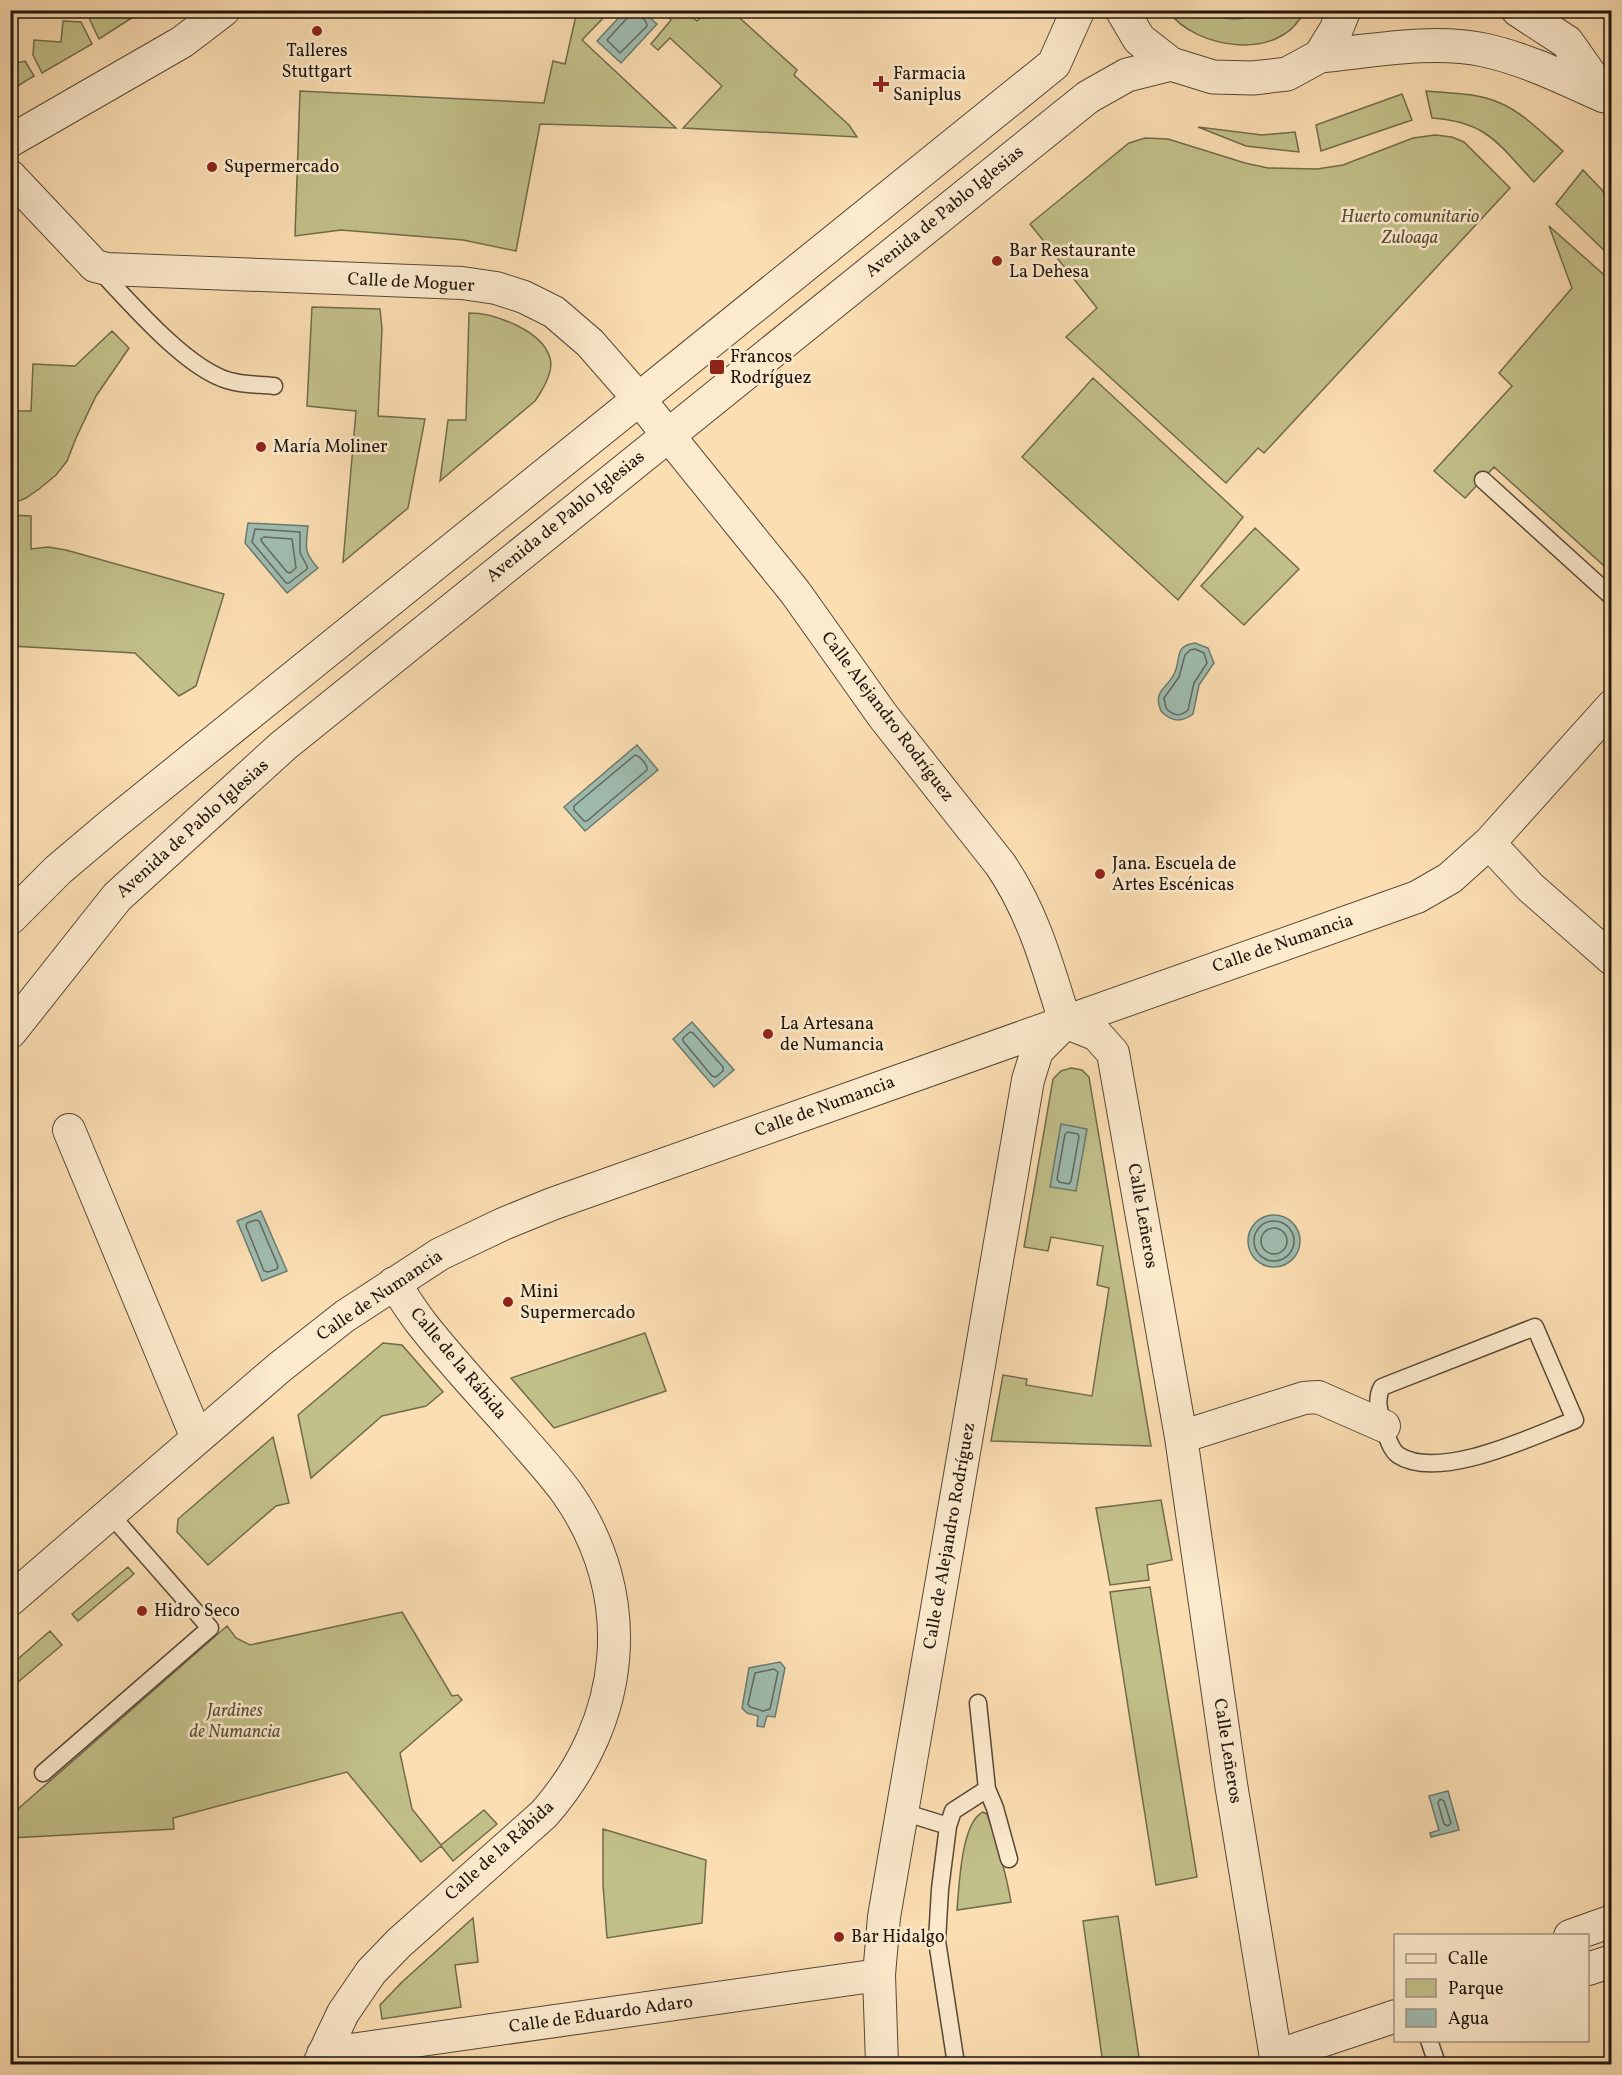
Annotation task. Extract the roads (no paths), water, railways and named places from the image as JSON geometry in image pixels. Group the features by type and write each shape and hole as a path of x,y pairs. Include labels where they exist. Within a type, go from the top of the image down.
{"street":[{"path":"10,141 182,42 224,10"},
{"path":"10,904 58,870 166,779 465,541 1054,64 1078,10"},
{"path":"1098,10 1171,64 1213,77 1253,78 1287,74 1320,56 1439,47 1484,50 1546,71 1609,99"},
{"path":"1122,10 1139,39"},
{"path":"1320,56 1336,30 1344,10"},
{"path":"1518,10 1567,42 1609,99"},
{"name":"Avenida de Pablo Iglesias","path":"10,1032 117,897 283,746 1088,98 1126,75 1171,64"},
{"path":"10,176 95,266"},
{"name":"Calle de Moguer","path":"95,266 107,269 462,283 496,288 524,297 554,312 573,327 590,343 668,435"},
{"name":"Calle Alejandro Rodríguez","path":"668,435 795,592 883,716 1017,888 1044,952 1065,1022"},
{"name":"Calle de Numancia","path":"10,1600 289,1359 345,1316 394,1283 461,1244 552,1204 1417,897 1450,878 1489,843 1611,706"},
{"path":"1489,843 1530,887 1611,959"},
{"path":"10,918 58,870"},
{"name":"Calle Leñeros","path":"1065,1022 1097,1035 1113,1053 1181,1437 1230,1773 1276,2060"},
{"name":"Calle de Alejandro Rodríguez","path":"882,2064 879,1976 884,1917 1028,1080 1037,1051 1065,1022"},
{"path":"69,1130 197,1438"},
{"name":"Calle de la Rábida","path":"321,2059 343,2013 371,1972 399,1943 544,1814 561,1794 575,1773 597,1728 612,1678 615,1656 613,1607 608,1581 582,1518 555,1477 421,1323 394,1283"},
{"path":"1181,1437 1304,1398 1318,1397 1384,1426"},
{"path":"1573,1934 1611,1921"},
{"path":"1589,1968 1611,1961"},
{"name":"Calle de Eduardo Adaro","path":"321,2059 879,1976"},
{"path":"1276,2060 1394,2016"}],"lane":[{"path":"95,266 179,351 202,368 220,378 237,383 274,386"},
{"path":"1483,480 1611,597"},
{"path":"1536,1327 1575,1420 1481,1455 1441,1464 1419,1463 1397,1454 1389,1443 1384,1426 1377,1401 1382,1387 1536,1327"},
{"path":"43,1773 210,1628 110,1514"},
{"path":"978,1703 987,1790 996,1808 1009,1859"},
{"path":"956,2064 937,1941 940,1889 952,1811 987,1790"},
{"path":"903,1812 948,1826"},
{"path":"1430,2042 1437,2064"}],"water":[{"path":"626,10 642,11 657,24 621,63 597,41"},
{"path":"1206,11 1256,11 1244,18 1231,19"},
{"path":"248,523 308,526 308,553 318,568 287,593 245,543"},
{"path":"1195,643 1208,648 1214,663 1199,685 1193,714 1180,720 1172,719 1161,711 1158,698 1175,672 1181,650"},
{"path":"637,745 658,770 585,831 564,807"},
{"path":"692,1022 734,1070 714,1087 673,1039"},
{"path":"1061,1124 1087,1129 1076,1191 1050,1187"},
{"path":"261,1211 287,1271 262,1281 237,1221"},
{"path":"1269,1215 1279,1215 1289,1219 1296,1226 1300,1241 1296,1256 1289,1263 1279,1267 1269,1267 1259,1263 1252,1256 1248,1246 1248,1236 1252,1226 1259,1219"},
{"path":"780,1662 785,1668 775,1717 767,1716 764,1727 757,1726 758,1716 747,1713 742,1708 749,1668"},
{"path":"1448,1791 1459,1830 1431,1837 1430,1833 1439,1830 1429,1796"}],"place":[{"name":"Talleres Stuttgart","path":"317,31"},
{"name":"Farmacia Saniplus","path":"881,84"},
{"name":"Supermercado","path":"212,167"},
{"name":"Bar Restaurante La Dehesa","path":"997,261"},
{"name":"Francos Rodríguez","path":"717,367"},
{"name":"María Moliner","path":"261,447"},
{"name":"Jana. Escuela de Artes Escénicas","path":"1100,874"},
{"name":"La Artesana de Numancia","path":"768,1034"},
{"name":"Mini Supermercado","path":"508,1302"},
{"name":"Hidro Seco","path":"142,1611"},
{"name":"Bar Hidalgo","path":"839,1937"}],"park label":[{"name":"Huerto comunitario Zuloaga","path":"1410,227"},
{"name":"Jardines de Numancia","path":"235,1721"}]}
